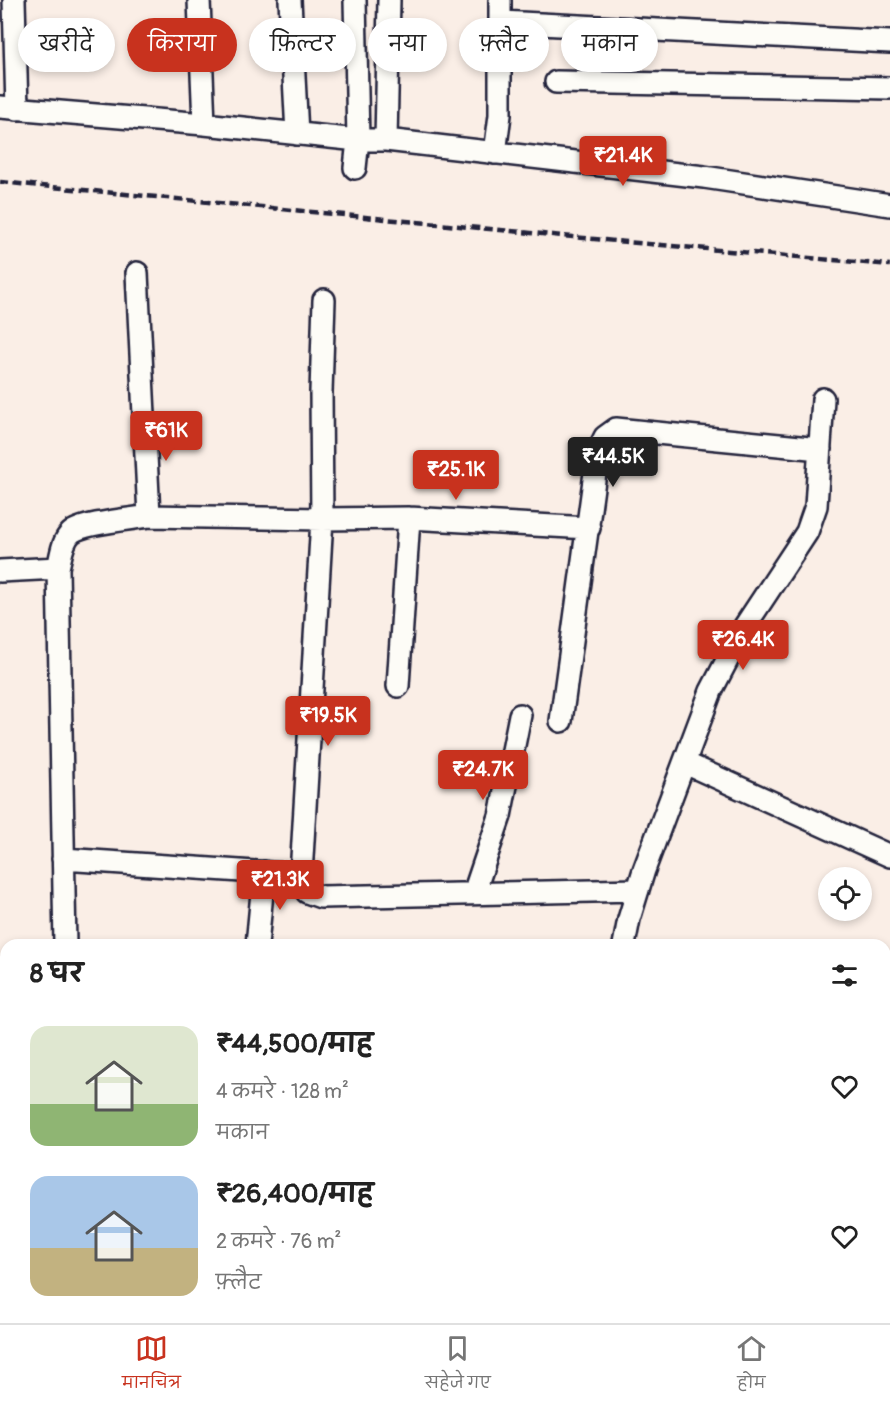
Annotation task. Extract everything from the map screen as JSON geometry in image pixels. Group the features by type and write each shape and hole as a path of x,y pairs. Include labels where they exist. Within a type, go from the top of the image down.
{"street":[{"path":"14,0 9,108 204,124 358,140 386,140 704,177 890,205"},
{"path":"199,0 204,124"},
{"path":"290,0 297,134"},
{"path":"355,168 358,140 356,0"},
{"path":"386,140 389,0"},
{"path":"501,0 501,18"},
{"path":"549,24 890,42"},
{"path":"495,153 500,115 500,72"},
{"path":"556,82 890,88"},
{"path":"137,273 149,516"},
{"path":"324,300 321,392 322,519 301,875 307,892 321,897 638,890"},
{"path":"626,939 638,890 711,691 745,626 807,532 816,507 824,399"},
{"path":"561,721 598,451 605,437 616,429 820,449"},
{"path":"65,939 58,568 69,534 79,527 149,516 409,518 589,528"},
{"path":"398,686 409,518"},
{"path":"0,571 58,568"},
{"path":"474,893 500,816 520,715"},
{"path":"685,763 890,856"},
{"path":"63,859 301,875"},
{"path":"258,939 264,872"}],"railway":[{"path":"0,182 890,265"}]}
